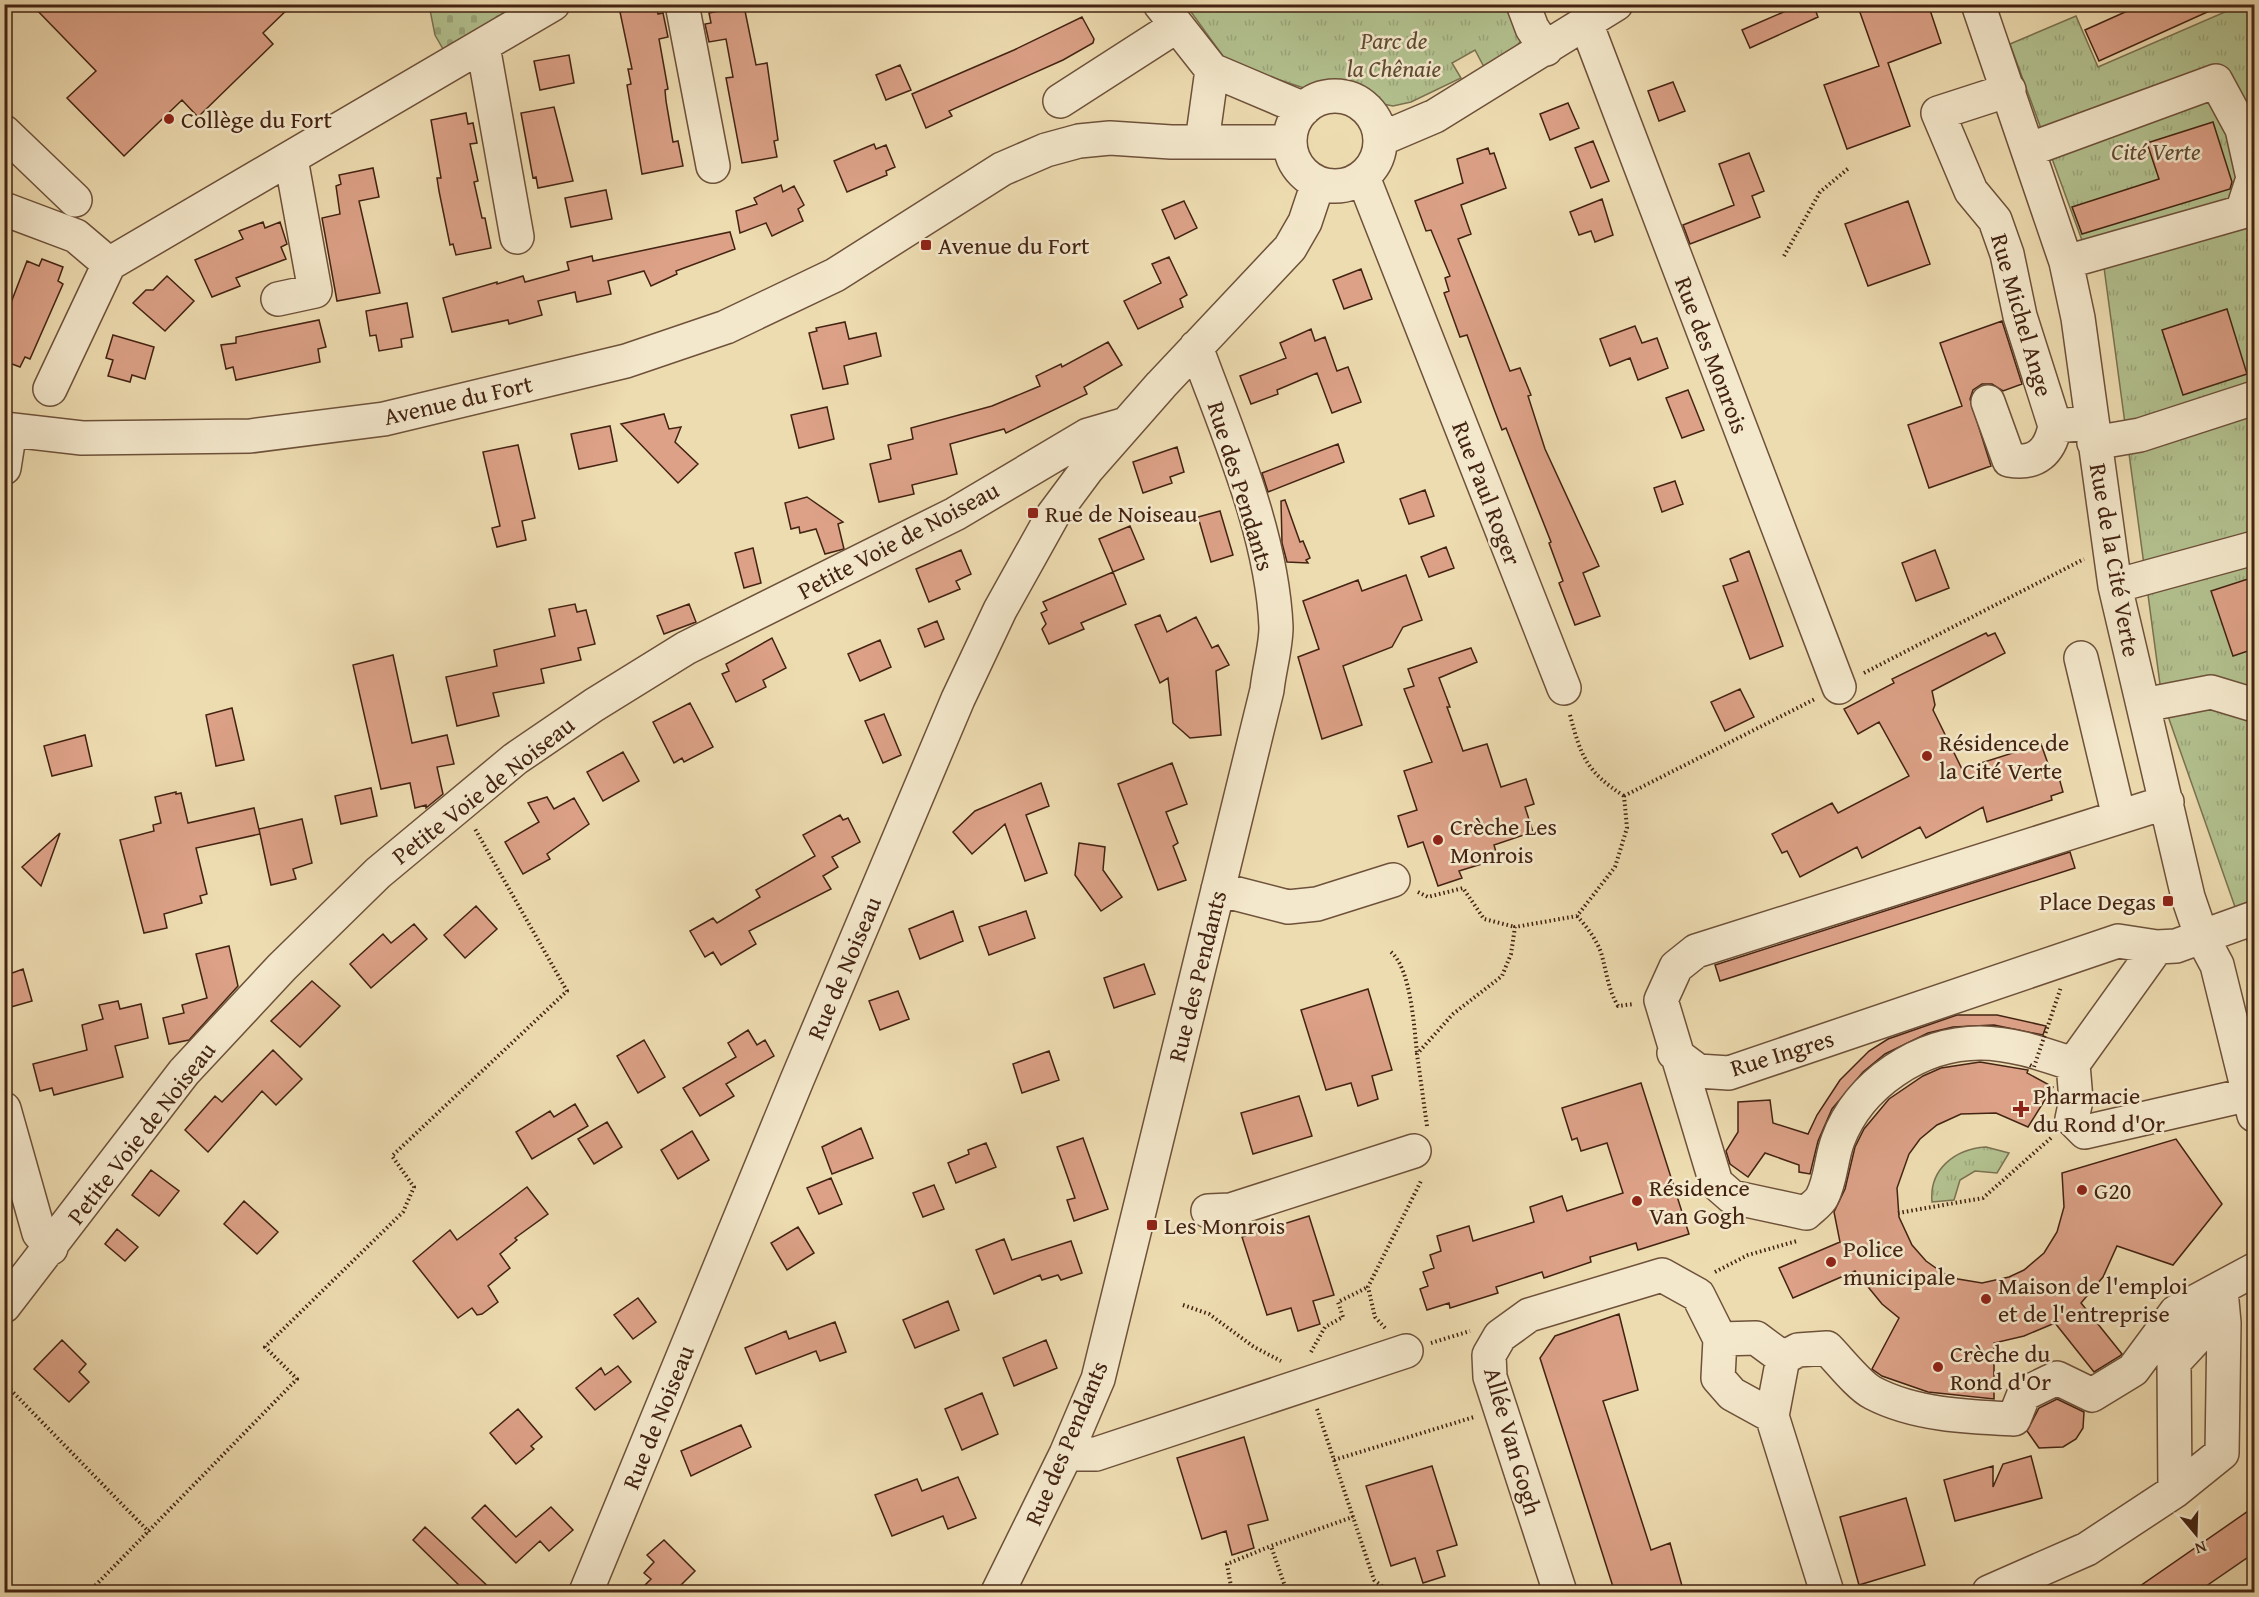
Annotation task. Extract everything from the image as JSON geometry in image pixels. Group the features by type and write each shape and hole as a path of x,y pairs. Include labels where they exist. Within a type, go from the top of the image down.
{"street":[{"path":"50,389 110,264 553,4"},
{"path":"682,4 713,166"},
{"path":"1523,4 1532,28 1546,49"},
{"name":"Rue de la Cité Verte","path":"1978,4 2066,262 2078,318 2092,433 2115,586 2188,897 2201,935 2217,965 2252,1105"},
{"path":"1381,140 1435,116 1546,49 1601,11"},
{"name":"Rue des Monrois","path":"1601,11 1839,687"},
{"path":"1060,101 1167,16 1212,70 1304,109"},
{"path":"483,46 517,237"},
{"path":"1203,142 1212,70"},
{"path":"2028,150 2216,81 2242,129 2253,178 2242,212 2066,262"},
{"name":"Rue Michel Ange","path":"2008,90 1938,113 1971,191 1995,220 2003,242 2020,316 2055,426 2092,433 2140,435 2254,398"},
{"path":"1330,96 1345,97 1359,102 1374,118 1381,140 1379,154 1373,167 1363,177 1341,186 1318,183 1297,166 1290,142 1291,130 1304,109 1316,100 1330,96"},
{"path":"4,132 75,200"},
{"name":"Avenue du Fort","path":"7,430 82,438 250,436 384,419 626,361 726,327 835,275 1002,169 1046,150 1079,141 1110,138 1203,142 1290,142"},
{"path":"278,299 315,291 291,159"},
{"name":"Rue Paul Roger","path":"1363,177 1564,688"},
{"name":"Rue de Noiseau","path":"586,1593 958,699 1000,610 1053,515 1125,424 1290,248 1305,222 1318,183"},
{"path":"4,209 76,236 110,264"},
{"name":"Rue des Pendants","path":"998,1593 1066,1454 1098,1379 1267,690 1276,629 1266,556 1237,459 1196,347"},
{"path":"1988,402 2010,460 2021,462 2040,457 2052,444 2055,426"},
{"name":"Petite Voie de Noiseau","path":"4,1306 51,1248 184,1072 282,967 378,873 515,759 594,705 686,648 955,514 1088,435 1125,424"},
{"path":"4,468 7,430"},
{"path":"2115,586 2254,548"},
{"path":"2081,658 2119,817"},
{"path":"2144,705 2211,692 2254,705"},
{"path":"2073,1064 2004,1044 1954,1045 1920,1056 1892,1072 1862,1098 1838,1140 1822,1198 1806,1212 1732,1197 1716,1183 1674,1053 1661,1000 1676,967 1696,951 2167,802"},
{"path":"1218,889 1288,907 1317,904 1393,880"},
{"path":"2201,935 2254,918"},
{"name":"Rue Ingres","path":"1674,1053 1698,1071 1729,1073 2118,941 2157,947 2176,946 2201,935"},
{"path":"2157,947 2073,1064 2076,1100 2072,1119 2085,1132 2252,1105"},
{"path":"4,1109 39,1233 51,1248"},
{"path":"1208,1211 1231,1210 1423,1152"},
{"path":"1783,1358 1798,1350 1827,1348 1872,1393 1916,1408 1974,1417 2014,1419 2024,1394 2057,1378 2092,1395 2133,1370 2176,1312 2221,1290 2254,1270"},
{"name":"Allée Van Gogh","path":"1560,1593 1490,1377 1489,1355 1500,1336 1529,1315 1662,1275 1698,1295 1720,1339 1718,1378 1732,1394 1772,1416"},
{"path":"1989,1593 2087,1549 2175,1491 2222,1453 2224,1323 2221,1290"},
{"path":"2175,1491 2174,1362 2199,1335 2224,1323"},
{"path":"1720,1339 1756,1338 1783,1358"},
{"path":"1066,1454 1096,1454 1307,1374 1406,1351"},
{"path":"1783,1358 1772,1416 1827,1593"}],"path":[{"path":"1784,256 1820,192 1850,167"},
{"path":"1393,880 1428,897 1463,888 1484,919 1515,927 1577,916 1615,867 1627,828 1624,796 1598,780 1579,749 1564,688"},
{"path":"90,1593 297,1379 265,1347 403,1212 414,1187 392,1156 567,991 461,804"},
{"path":"1577,916 1587,927 1602,955 1609,990 1618,1006 1661,1000"},
{"path":"1418,1054 1453,1014 1502,976 1511,954 1515,927"},
{"path":"1391,952 1400,959 1413,1013 1418,1054 1423,1152 1368,1287 1375,1317 1406,1351 1478,1328 1500,1336"},
{"path":"2021,1063 2034,1066 2061,987"},
{"path":"1898,1213 1983,1198 2072,1119"},
{"path":"1684,1287 1748,1255 1804,1239"},
{"path":"1368,1287 1338,1302 1343,1317 1325,1327 1307,1374 1374,1580 1388,1591 1401,1593"},
{"path":"1183,1305 1209,1314 1254,1347 1307,1374"},
{"path":"4,1383 149,1532"},
{"path":"1334,1460 1500,1408"},
{"path":"1232,1593 1227,1564 1353,1517"},
{"path":"1271,1546 1287,1593"}],"green space":[{"path":"429,5 534,5 447,56 435,35"},
{"name":"Parc de la Chênaie","path":"1186,5 1554,5 1544,12 1511,53 1484,67 1475,50 1452,63 1461,78 1411,102 1393,106 1378,103 1361,91 1344,84 1307,89 1234,65 1225,59"},
{"name":"Cité Verte","path":"2241,5 2254,5 2254,961 2162,699 2103,260 2087,254 2010,44 2076,16 2098,67"},
{"path":"1986,1147 2009,1153 1997,1173 1975,1171 1960,1180 1954,1200 1932,1202 1935,1180 1946,1163 1964,1152"}],"building":[{"path":"31,4 293,4 263,33 273,44 198,117 182,100 124,156 67,98 96,71"},
{"path":"633,4 656,4 658,14 663,13 668,37 659,39 668,89 665,90 666,101 673,142 678,141 683,166 642,174 627,85 631,84 628,69 632,69 620,12 633,9"},
{"path":"1802,4 1813,4 1818,17 1750,48 1742,30"},
{"path":"1857,4 1928,4 1941,43 1888,63 1910,126 1847,149 1824,85 1879,66"},
{"path":"2143,4 2225,4 2099,61 2085,30"},
{"path":"744,6 756,65 767,63 778,140 774,141 777,157 742,163 726,78 733,77 726,39 709,42 705,24 711,23 709,13"},
{"path":"1082,17 1094,39 1093,43 1063,60 949,111 952,116 926,128 912,94 1014,50"},
{"path":"569,55 574,83 540,90 534,61"},
{"path":"900,65 911,90 886,100 876,75"},
{"path":"1673,82 1685,111 1659,121 1648,91"},
{"path":"1568,103 1579,128 1550,140 1540,114"},
{"path":"554,107 573,181 538,188 536,177 533,178 521,113"},
{"path":"466,113 468,124 473,123 477,143 470,144 478,181 474,182 491,248 456,255 453,244 450,245 439,191 437,178 441,178 431,120"},
{"path":"2213,122 2232,182 2230,189 2082,234 2072,207 2159,179 2147,143"},
{"path":"1593,141 1609,181 1591,188 1575,148"},
{"path":"874,144 876,149 886,145 895,167 886,171 887,175 847,192 834,161"},
{"path":"1488,148 1490,154 1494,153 1506,188 1461,205 1471,234 1458,239 1510,371 1520,368 1531,395 1528,396 1545,449 1599,566 1583,573 1600,616 1575,625 1559,583 1563,581 1549,543 1551,542 1506,428 1502,430 1467,335 1460,337 1444,293 1449,291 1445,278 1450,276 1431,230 1426,231 1415,201 1463,183 1457,159"},
{"path":"1749,153 1764,191 1752,196 1760,217 1690,244 1683,225 1734,205 1719,164"},
{"path":"373,168 379,197 359,201 380,293 337,301 322,218 340,214 336,186 341,184 339,175"},
{"path":"781,185 783,192 794,186 804,205 798,209 803,221 772,236 766,223 740,233 736,211 757,204 754,198"},
{"path":"606,190 612,219 571,227 565,198"},
{"path":"1602,199 1613,235 1595,242 1591,231 1579,235 1570,212"},
{"path":"1184,201 1197,228 1175,239 1162,210"},
{"path":"1908,201 1930,264 1868,286 1845,224"},
{"path":"263,222 265,228 280,222 287,244 281,247 286,259 236,278 240,286 212,297 195,260 243,239 239,231"},
{"path":"730,232 735,249 676,271 677,274 651,286 644,271 608,281 611,294 577,302 575,292 538,301 542,315 509,324 508,320 452,332 443,298 523,276 525,282 569,270 567,262 592,256 593,261"},
{"path":"1169,257 1187,295 1180,299 1183,307 1138,329 1124,301 1161,283 1152,264"},
{"path":"42,259 63,267 58,281 63,284 30,359 25,357 20,367 4,361 4,321 27,261 39,266"},
{"path":"1361,269 1372,299 1344,309 1333,280"},
{"path":"167,276 194,301 165,331 133,303 146,290 153,290"},
{"path":"407,303 413,337 401,339 402,347 379,351 376,335 370,336 366,311"},
{"path":"2227,309 2247,374 2183,395 2162,330"},
{"path":"319,320 326,347 318,349 320,362 236,380 233,367 226,369 221,345 236,343 236,337"},
{"path":"2002,321 2022,384 2003,391 1992,384 1982,384 1973,390 1970,399 1991,466 1929,488 1908,425 1962,406 1940,343"},
{"path":"845,322 849,339 876,333 881,356 844,366 848,384 823,389 809,333 817,331 816,328"},
{"path":"1635,326 1642,343 1657,338 1668,368 1638,380 1630,358 1610,366 1600,339"},
{"path":"1311,329 1315,341 1325,337 1337,371 1348,367 1361,402 1332,413 1317,373 1277,390 1278,394 1251,404 1240,376 1286,358 1280,343"},
{"path":"113,335 154,347 145,379 132,375 130,382 108,376 113,360 106,358"},
{"path":"1108,342 1122,365 1084,387 1087,394 1006,433 1004,429 950,444 957,474 912,485 914,494 879,502 870,464 891,459 888,445 913,439 911,428 992,406 1040,386 1036,376 1061,364 1062,367"},
{"path":"1688,390 1704,430 1682,438 1666,398"},
{"path":"827,407 834,439 799,448 791,415"},
{"path":"664,414 669,429 681,427 675,442 698,464 678,483 621,424"},
{"path":"610,426 617,461 579,469 571,434"},
{"path":"1338,444 1344,462 1268,492 1262,473"},
{"path":"518,445 535,518 522,521 526,540 497,547 492,528 500,526 483,452"},
{"path":"1177,447 1184,472 1170,477 1172,483 1143,493 1133,462"},
{"path":"1675,481 1683,504 1662,512 1654,488"},
{"path":"1425,490 1434,516 1409,524 1400,499"},
{"path":"807,497 843,522 838,524 844,549 825,554 816,529 800,533 799,527 791,529 785,503"},
{"path":"1285,500 1300,542 1303,541 1310,558 1306,560 1308,563 1287,562 1282,543 1281,501"},
{"path":"1220,511 1233,555 1211,562 1198,517"},
{"path":"1130,526 1144,559 1113,572 1099,539"},
{"path":"1446,547 1454,568 1429,577 1421,557"},
{"path":"753,548 761,583 744,588 735,553"},
{"path":"961,550 971,574 956,581 960,589 929,602 916,569"},
{"path":"1935,550 1949,588 1916,601 1902,563"},
{"path":"1749,551 1783,646 1750,659 1723,586 1738,581 1730,559"},
{"path":"1113,572 1126,604 1081,623 1084,629 1049,644 1042,629 1046,624 1041,613 1047,610 1043,602"},
{"path":"1406,575 1422,620 1403,627 1392,647 1343,666 1362,725 1322,739 1298,657 1319,649 1303,601 1358,580 1362,591"},
{"path":"2254,577 2254,649 2233,656 2211,591"},
{"path":"575,604 577,612 586,610 595,644 578,648 581,660 541,669 544,683 493,693 499,716 457,726 446,677 497,666 494,650 555,636 549,609"},
{"path":"689,604 696,622 664,634 657,616"},
{"path":"1160,615 1167,632 1196,617 1212,648 1218,645 1229,665 1216,671 1221,735 1190,738 1173,723 1168,678 1160,683 1135,625"},
{"path":"937,621 944,639 925,647 918,629"},
{"name":"Résidence de la Cité Verte","path":"1986,633 1988,636 1995,633 2005,653 1932,691 1935,705 1933,710 1962,769 2041,744 2052,775 2058,774 2063,792 2051,796 2052,800 1987,822 1983,807 1926,838 1920,827 1862,858 1857,847 1800,877 1787,851 1782,853 1772,834 1832,803 1838,813 1909,776 1879,722 1858,734 1844,709 1894,683 1892,679"},
{"path":"772,638 786,668 763,680 766,687 736,702 722,674 729,671 726,664"},
{"path":"880,640 891,667 860,681 848,654"},
{"path":"1471,648 1477,662 1439,678 1450,707 1447,707 1463,751 1487,744 1501,787 1526,779 1534,804 1525,807 1533,832 1494,845 1498,859 1459,871 1462,878 1438,886 1423,842 1408,847 1398,816 1417,810 1404,771 1432,762 1404,689 1414,686 1408,669"},
{"path":"393,655 412,743 447,735 454,764 437,767 443,794 426,808 426,805 415,808 410,783 381,789 353,665"},
{"path":"1740,689 1754,717 1725,731 1711,702"},
{"path":"690,703 713,747 684,762 682,758 674,763 653,722"},
{"path":"232,708 244,760 216,766 206,715"},
{"path":"884,714 901,755 883,763 865,721"},
{"path":"85,735 92,766 52,776 44,746"},
{"path":"623,752 639,781 603,801 587,772"},
{"path":"1172,763 1187,804 1166,812 1178,843 1173,846 1186,880 1158,890 1118,784"},
{"path":"1041,783 1049,806 1026,815 1047,873 1025,881 1005,824 972,854 953,832 975,811"},
{"path":"371,788 377,816 341,824 335,796"},
{"path":"176,792 176,794 181,793 188,823 254,808 260,834 196,848 207,894 200,896 202,903 164,914 167,928 144,933 120,840 154,831 153,825 161,823 155,797"},
{"path":"547,797 554,809 574,798 589,824 547,854 550,859 523,874 505,842 539,822 528,803"},
{"path":"840,815 843,820 848,818 860,842 832,857 838,867 823,876 831,889 749,931 756,944 721,965 713,952 705,957 690,931 713,918 717,923 760,897 756,890 815,856 803,835"},
{"path":"302,819 312,863 293,869 296,879 271,885 259,829"},
{"path":"60,833 41,886 22,867"},
{"path":"1079,843 1105,847 1103,870 1122,897 1101,911 1075,875"},
{"path":"2070,852 2075,868 1720,981 1715,965"},
{"path":"476,906 497,929 465,958 444,935"},
{"path":"953,911 963,941 920,959 909,929"},
{"path":"1026,911 1035,938 989,955 979,927"},
{"path":"414,924 427,939 371,988 350,964 383,934 391,943"},
{"path":"229,946 238,986 189,1040 169,1044 163,1018 184,1013 182,1005 207,998 196,954"},
{"path":"1144,964 1155,994 1114,1008 1104,978"},
{"path":"23,969 32,1001 4,1009 4,976"},
{"path":"312,981 340,1006 300,1047 271,1021"},
{"path":"1368,989 1392,1070 1372,1076 1378,1099 1358,1106 1351,1083 1326,1090 1301,1010"},
{"path":"898,991 909,1019 880,1030 869,1001"},
{"path":"118,1001 120,1009 141,1004 148,1038 115,1046 123,1077 54,1095 52,1088 40,1091 33,1064 87,1050 82,1025 103,1019 99,1005"},
{"path":"1957,1015 1997,1015 2046,1026 2043,1035 1994,1025 1953,1027 1928,1033 1885,1054 1863,1072 1832,1109 1818,1141 1810,1174 1799,1172 1799,1165 1765,1153 1748,1177 1730,1164 1726,1151 1738,1132 1738,1102 1770,1100 1773,1123 1808,1134 1817,1115 1840,1080 1869,1051 1888,1039"},
{"path":"748,1030 757,1045 765,1040 774,1056 726,1084 734,1096 700,1116 683,1088 736,1057 728,1043"},
{"path":"644,1040 665,1077 638,1093 617,1056"},
{"path":"273,1050 302,1079 276,1105 262,1091 208,1152 185,1130 215,1096 222,1102"},
{"path":"1049,1051 1059,1080 1022,1093 1013,1064"},
{"path":"1980,1062 2028,1070 2027,1073 2053,1087 2028,1127 1996,1113 1961,1114 1937,1125 1920,1139 1909,1154 1897,1188 1899,1217 1912,1245 1926,1261 1943,1273 1958,1279 1982,1283 2009,1277 2024,1270 2044,1253 2057,1232 2064,1207 2062,1173 2176,1139 2222,1204 2173,1265 2117,1246 2103,1277 2081,1303 2122,1354 2120,1356 2094,1372 2055,1323 2024,1336 1994,1343 1994,1399 1928,1392 1882,1376 1872,1369 1899,1318 1882,1304 1855,1271 1793,1298 1779,1268 1840,1242 1834,1212 1845,1189 1855,1147 1864,1129 1889,1099 1923,1076 1941,1068"},
{"name":"Résidence Van Gogh","path":"1641,1083 1689,1234 1638,1250 1636,1243 1590,1257 1591,1262 1544,1278 1542,1272 1496,1287 1498,1293 1450,1308 1449,1303 1427,1310 1420,1289 1428,1286 1423,1272 1434,1268 1430,1255 1441,1251 1437,1236 1469,1226 1473,1241 1534,1222 1530,1207 1562,1196 1567,1211 1623,1193 1607,1143 1581,1151 1577,1138 1572,1140 1562,1108"},
{"path":"1299,1096 1312,1136 1253,1154 1241,1113"},
{"path":"575,1104 588,1126 532,1159 516,1132 550,1111 554,1117"},
{"path":"607,1122 622,1147 594,1164 578,1139"},
{"path":"861,1128 873,1158 832,1174 822,1147"},
{"path":"692,1131 709,1160 678,1179 661,1150"},
{"path":"1083,1138 1108,1209 1074,1221 1067,1200 1075,1198 1057,1147"},
{"path":"986,1143 996,1167 956,1183 948,1163 969,1154 968,1150"},
{"path":"151,1170 179,1191 159,1216 132,1195"},
{"path":"831,1178 842,1204 819,1214 807,1188"},
{"path":"934,1185 944,1209 923,1217 913,1193"},
{"path":"527,1187 548,1214 515,1238 517,1240 500,1254 510,1268 488,1286 498,1302 482,1314 477,1315 472,1308 458,1318 413,1261 450,1230 457,1240"},
{"path":"244,1201 278,1232 257,1254 224,1224"},
{"path":"1309,1216 1334,1295 1313,1301 1320,1324 1298,1331 1291,1308 1267,1315 1242,1237"},
{"path":"798,1227 814,1253 787,1270 771,1243"},
{"path":"117,1229 138,1247 125,1261 105,1244"},
{"path":"1004,1239 1012,1260 1071,1241 1082,1273 1061,1280 1058,1275 1042,1280 1040,1275 994,1294 976,1250"},
{"path":"638,1298 656,1322 633,1339 614,1315"},
{"path":"948,1301 959,1330 915,1348 903,1320"},
{"path":"1619,1314 1638,1390 1603,1401 1651,1550 1670,1543 1684,1593 1615,1593 1540,1358 1555,1336"},
{"path":"835,1322 846,1352 820,1361 816,1351 756,1374 745,1348 786,1331 789,1339"},
{"path":"62,1340 86,1364 79,1372 89,1382 69,1402 34,1369"},
{"path":"1046,1340 1057,1368 1014,1386 1003,1358"},
{"path":"618,1366 631,1382 595,1410 576,1388 601,1368 605,1375"},
{"path":"982,1393 998,1434 962,1450 945,1409"},
{"path":"2057,1399 2084,1412 2083,1428 2076,1439 2063,1447 2039,1448 2027,1431 2039,1408"},
{"path":"518,1409 542,1437 531,1446 534,1449 516,1464 490,1433"},
{"path":"741,1425 751,1447 691,1476 681,1451"},
{"path":"1244,1437 1268,1520 1248,1525 1254,1548 1232,1555 1226,1531 1202,1539 1177,1458"},
{"path":"2031,1456 2042,1498 1955,1521 1944,1480 1993,1466 1993,1487 2003,1464"},
{"path":"1432,1466 1457,1545 1437,1551 1445,1576 1423,1583 1415,1558 1391,1566 1366,1486"},
{"path":"958,1477 976,1518 948,1529 943,1516 892,1536 875,1495 917,1479 922,1491"},
{"path":"1906,1498 1925,1565 1859,1585 1840,1517"},
{"path":"485,1505 516,1537 551,1507 573,1530 549,1551 540,1541 516,1563 472,1518"},
{"path":"2254,1507 2254,1553 2196,1593 2130,1593"},
{"path":"425,1527 495,1593 467,1593 413,1540"},
{"path":"664,1540 695,1571 673,1593 637,1593 651,1579 644,1573 654,1562 647,1555"}],"place":[{"name":"Collège du Fort","path":"169,119"},
{"name":"Avenue du Fort","path":"926,245"},
{"name":"Rue de Noiseau","path":"1033,513"},
{"name":"Résidence de la Cité Verte","path":"1927,756"},
{"name":"Crèche Les Monrois","path":"1438,840"},
{"name":"Place Degas","path":"2168,901"},
{"name":"Pharmacie du Rond d'Or","path":"2021,1109"},
{"name":"G20","path":"2082,1190"},
{"name":"Résidence Van Gogh","path":"1637,1201"},
{"name":"Les Monrois","path":"1152,1225"},
{"name":"Police municipale","path":"1831,1262"},
{"name":"Maison de l'emploi et de l'entreprise","path":"1986,1299"},
{"name":"Crèche du Rond d'Or","path":"1938,1367"}]}
